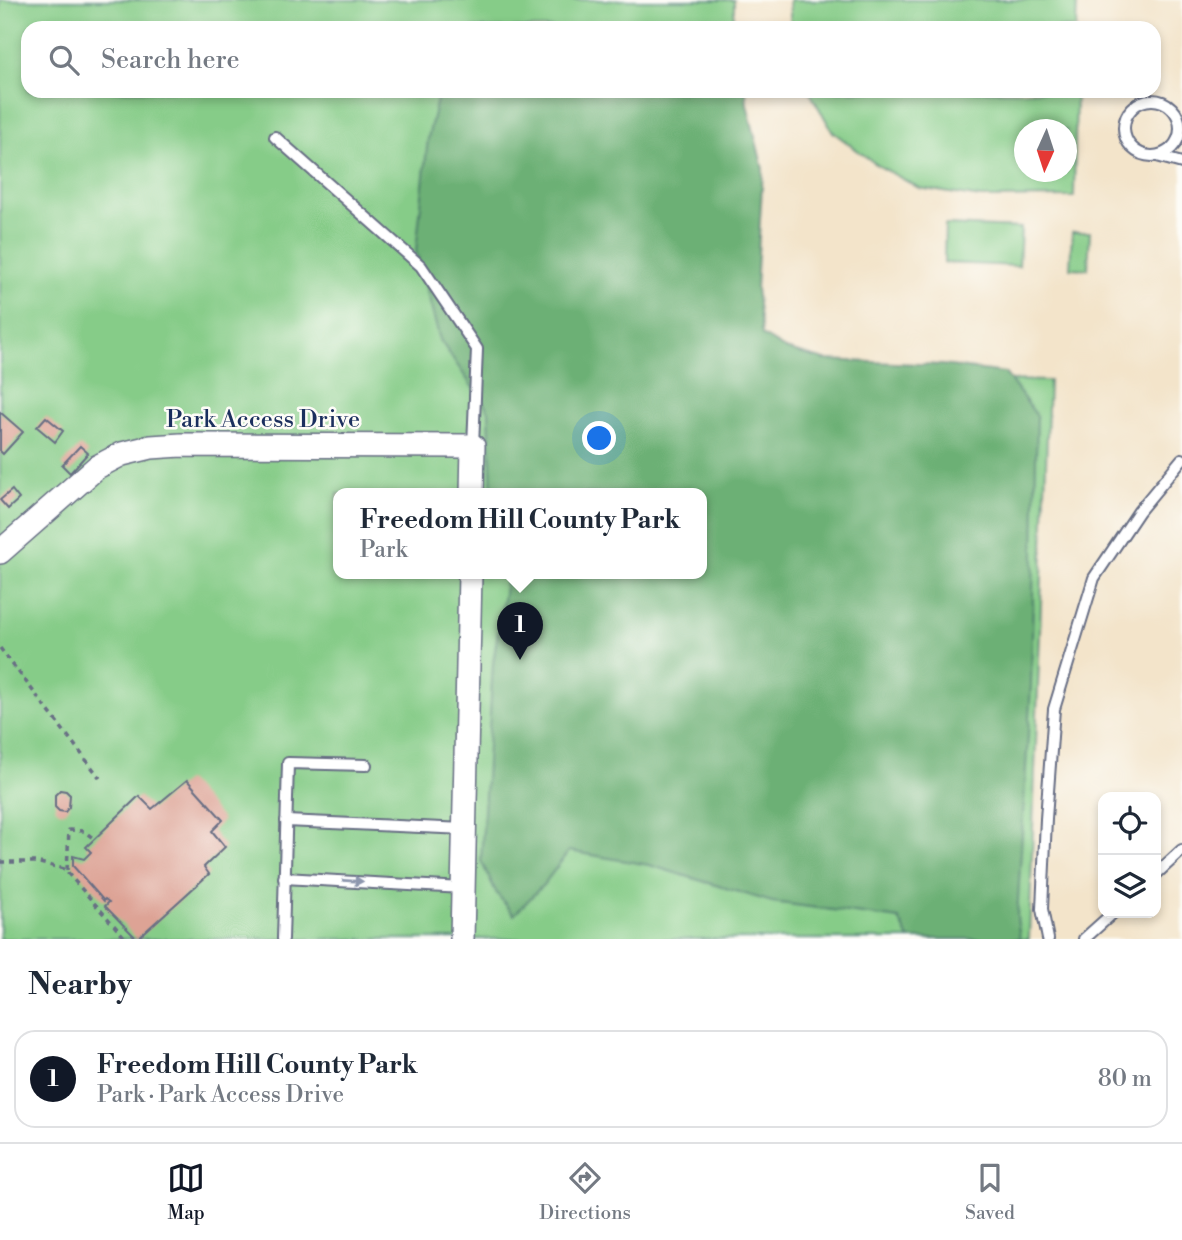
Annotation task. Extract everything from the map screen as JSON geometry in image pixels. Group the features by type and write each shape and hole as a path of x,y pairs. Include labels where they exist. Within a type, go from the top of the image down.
{"street":[{"path":"472,488 473,446"},
{"name":"Park Access Drive","path":"0,552 97,467 122,454 151,447 473,446"},
{"path":"462,939 470,579"}],"lane":[{"path":"1182,151 1176,115 1163,103 1145,101 1130,111 1124,128 1130,145 1145,155 1171,158 1182,163"},
{"path":"1155,156 1171,148 1180,132"},
{"path":"275,136 421,265 477,349 473,446"},
{"path":"1048,939 1042,909 1054,709 1094,578 1139,512 1182,459"},
{"path":"283,939 288,763 366,765"},
{"path":"286,821 464,829"},
{"path":"1161,869 1182,850"},
{"path":"284,878 463,888"},
{"path":"1084,939 1107,918"}],"path":[{"path":"0,648 100,778"},
{"path":"67,872 69,830 84,831 94,839"},
{"path":"0,862 36,862 67,872 126,939"}],"green space":[{"path":"0,0 734,0 734,21 21,21 21,98 733,98 729,375 1049,381 1029,939 0,939"},
{"path":"789,0 1077,0 1076,21 790,21"},
{"path":"437,98 747,98 763,169 756,289 762,335 785,349 825,360 943,365 1005,373 1037,416 1031,685 1017,917 1020,939 909,939 899,919 772,902 649,865 569,851 544,884 514,915 497,894 481,861 493,663 506,579 707,579 707,488 492,488 489,411 440,340 416,251 428,138"},
{"path":"813,98 1076,98 1075,119 1014,119 1014,182 1074,182 1074,197 981,198 919,188 877,165 833,132"},
{"path":"945,225 1021,228 1019,266 944,263"},
{"path":"1072,232 1090,232 1088,269 1070,268"}],"building":[{"path":"0,412 23,432 3,454 0,451"},
{"path":"46,417 63,431 55,442 37,427"},
{"path":"80,446 88,453 70,473 62,465"},
{"path":"12,490 19,499 8,509 0,500"},
{"path":"187,780 223,820 212,831 225,847 204,867 209,874 137,939 105,906 109,902 105,899 104,901 73,866 73,856 84,859 91,852 86,847 139,796 152,809"},
{"path":"60,790 70,795 69,807 65,812 55,807 55,795"}],"place":[{"name":"Freedom Hill County Park","path":"520,660"}]}
